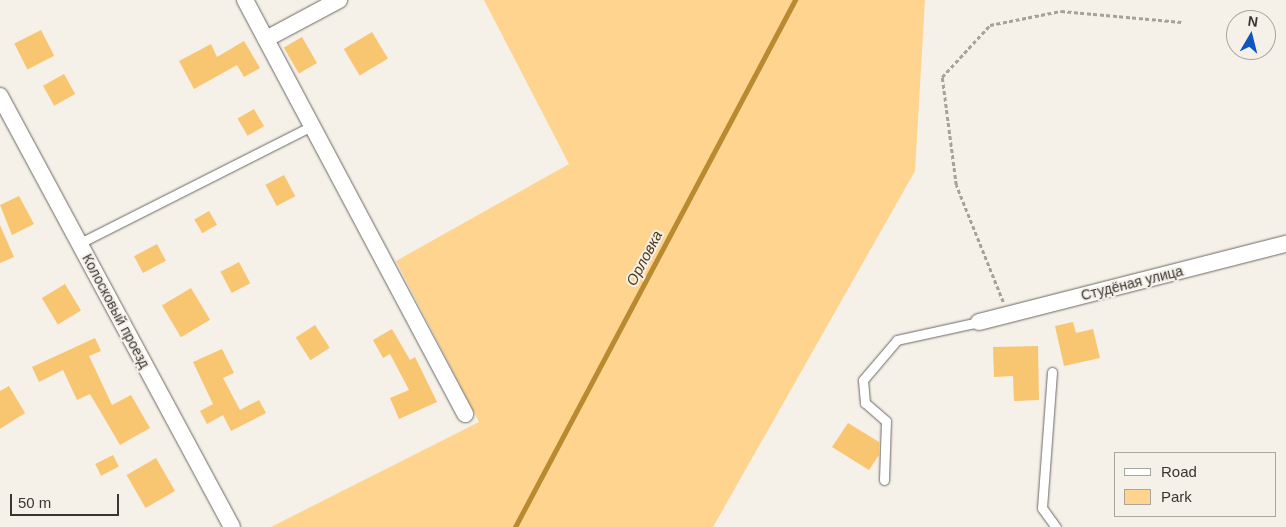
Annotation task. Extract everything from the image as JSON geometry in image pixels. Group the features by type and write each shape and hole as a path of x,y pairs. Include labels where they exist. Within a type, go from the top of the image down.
{"street":[{"path":"245,0 465,414"},
{"path":"266,38 339,0"},
{"name":"Колосковый проезд","path":"0,96 232,527"},
{"name":"Студёная улица","path":"979,322 1286,244"}],"lane":[{"path":"80,243 312,126"},
{"path":"884,480 886,421 865,403 863,380 897,340 979,322"},
{"path":"1052,372 1042,508 1056,527"}],"path":[{"path":"1008,315 956,184 942,77 990,26 1061,11 1182,22"}],"green space":[{"path":"484,0 925,0 915,171 713,527 271,527 479,422 396,261 569,164"}],"building":[{"path":"41,30 54,56 27,69 14,44"},
{"path":"372,32 388,59 360,76 344,49"},
{"path":"302,37 317,63 299,73 284,48"},
{"path":"244,41 260,68 244,77 237,65 194,89 179,61 211,44 217,57"},
{"path":"64,74 75,94 54,106 43,86"},
{"path":"254,109 264,126 248,136 238,118"},
{"path":"284,175 295,196 277,206 265,185"},
{"path":"19,196 34,224 12,235 0,205"},
{"path":"209,211 217,225 202,233 194,220"},
{"path":"0,225 14,257 0,263"},
{"path":"157,244 166,261 143,273 134,256"},
{"path":"239,262 250,283 232,293 220,272"},
{"path":"65,284 81,311 58,324 42,298"},
{"path":"191,288 210,320 181,337 162,306"},
{"path":"1073,322 1076,333 1093,329 1100,358 1064,366 1055,326"},
{"path":"315,325 330,348 310,360 296,338"},
{"path":"392,329 410,360 415,357 437,402 399,419 390,398 409,390 390,354 383,358 373,340"},
{"path":"95,338 101,351 89,356 112,405 131,395 150,428 120,445 90,394 77,400 63,370 39,382 32,367"},
{"path":"1038,346 1039,400 1014,401 1013,376 994,377 993,347"},
{"path":"222,349 234,373 223,378 240,410 259,400 266,413 231,431 223,415 207,424 200,411 213,404 193,362"},
{"path":"9,386 25,413 0,429 0,391"},
{"path":"848,423 879,442 879,455 869,470 832,447"},
{"path":"113,455 119,467 101,476 95,464"},
{"path":"156,458 175,491 146,508 127,475"}],"waterway":[{"name":"Орловка","path":"515,527 795,0"}]}
